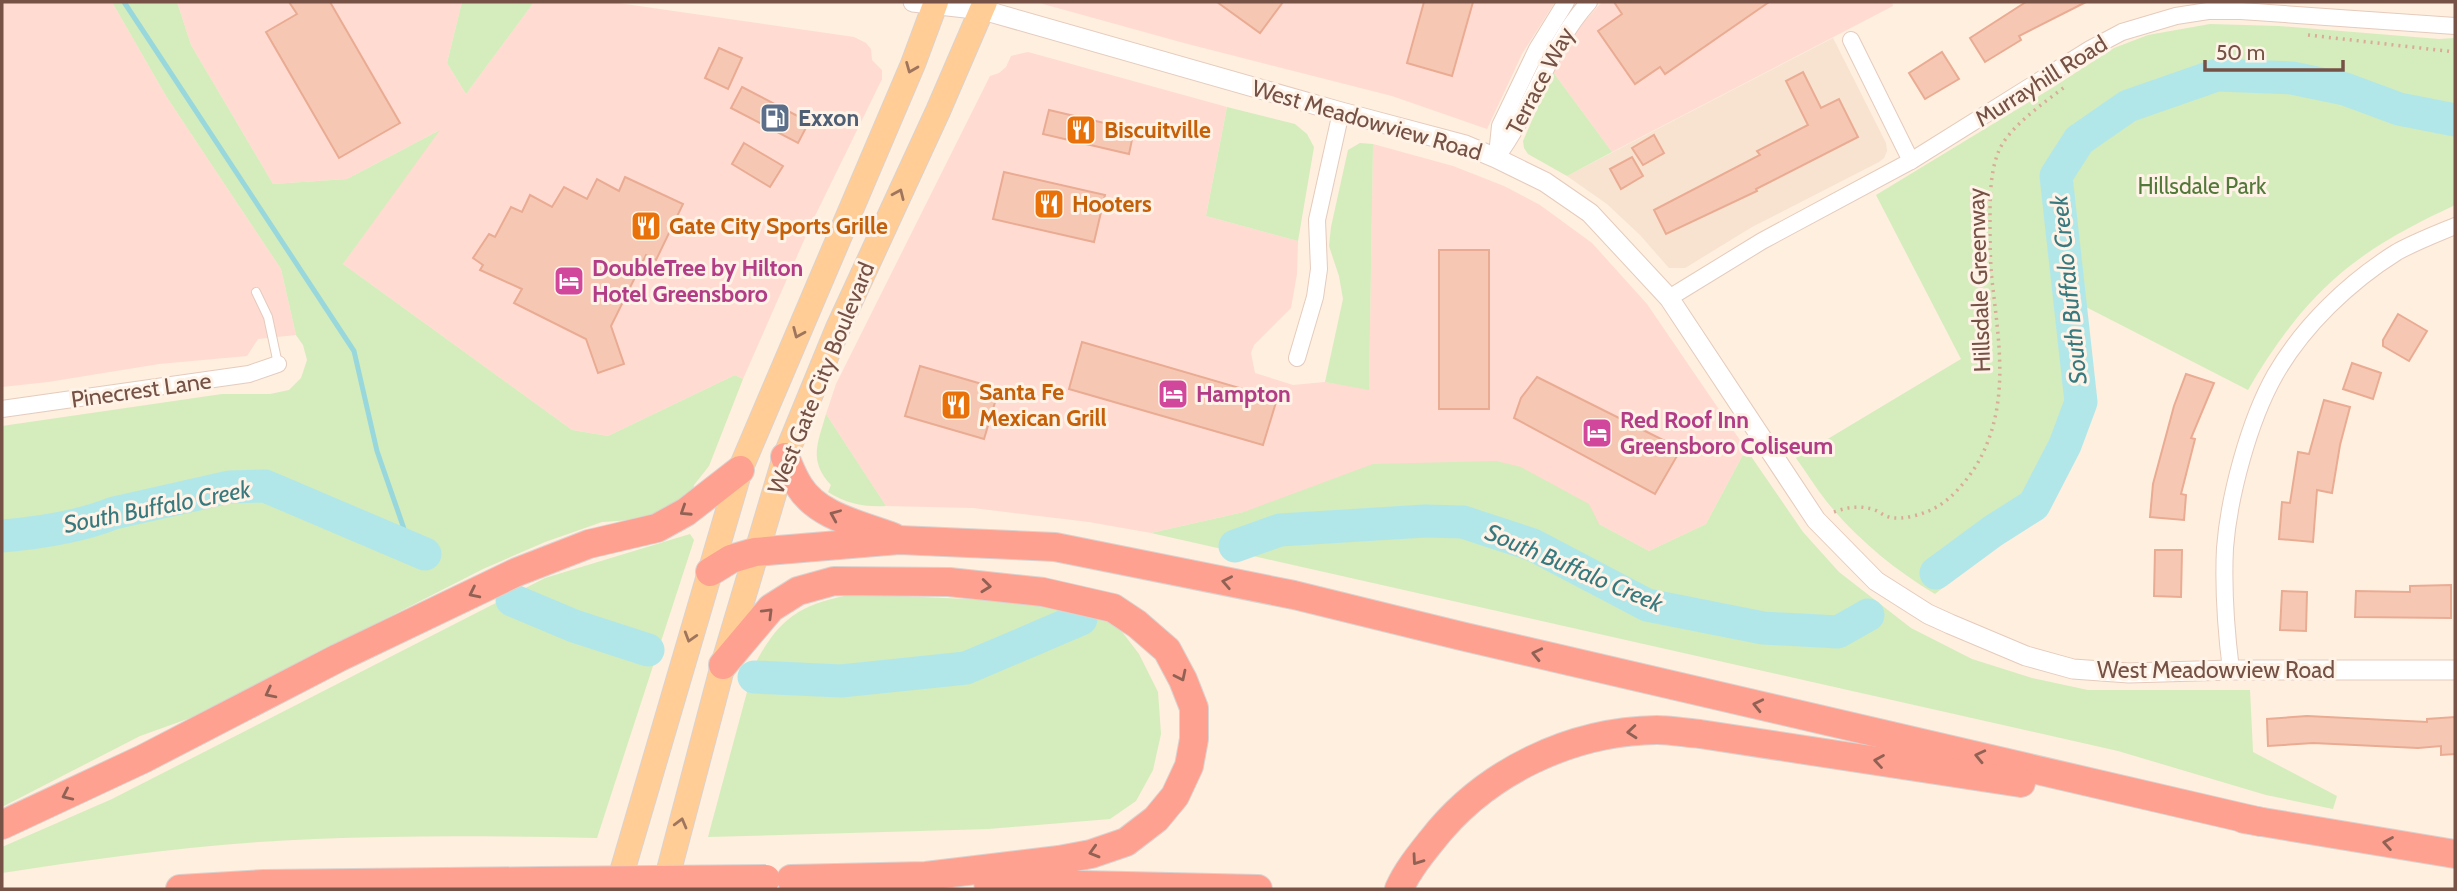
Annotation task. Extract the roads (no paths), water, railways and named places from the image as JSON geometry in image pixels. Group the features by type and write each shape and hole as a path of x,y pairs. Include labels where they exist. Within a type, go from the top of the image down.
{"highway":[{"path":"785,457 799,487 814,503 830,513 899,540"},
{"path":"2,825 143,759 338,658 517,572 589,544 657,528 686,512 740,470"},
{"path":"710,572 731,559 755,552 899,540 1048,546 1294,595 2261,822"},
{"path":"180,889 289,883 926,876 1059,860 1091,854 1126,842 1156,819 1175,796 1189,766 1194,739 1194,708 1183,680 1167,650 1137,624 1113,608 1043,593 949,582 834,581 798,591 771,608 723,665"},
{"path":"1399,889 1438,833 1464,806 1495,782 1528,762 1560,748 1605,735 1658,730 1755,742 2455,854"},
{"path":"778,879 1258,889"}],"main road":[{"name":"West Gate City Boulevard","path":"617,889 740,470 913,64 928,3"},
{"name":"West Gate City Boulevard","path":"664,889 723,665 785,457 838,328 984,6"}],"street":[{"name":"Terrace Way","path":"1496,158 1500,125 1537,49 1566,2"},
{"name":"Terrace Way","path":"1496,158 1513,136 1563,35 1589,2"},
{"name":"West Meadowview Road","path":"928,3 984,6 1341,113 1465,145 1545,182 1590,213 1669,298 1816,520 1876,581 1928,614 2026,656 2073,669 2129,673 2455,670"},
{"name":"Murrayhill Road","path":"1669,298 1762,241 1911,161 2122,32 2176,16 2208,11 2455,26"},
{"path":"1851,40 1911,161"},
{"path":"1297,358 1315,297 1319,269 1317,219 1341,113"},
{"path":"2231,670 2226,628 2225,548 2236,481 2255,421 2274,376 2311,325 2352,286 2398,252 2455,226"},
{"name":"Pinecrest Lane","path":"2,409 249,374 278,364"}],"lane":[{"path":"256,292 268,317 278,364"}],"waterway":[{"path":"124,2 354,351 377,451 411,549"},
{"name":"South Buffalo Creek","path":"1936,573 2034,505 2065,445 2081,402 2056,176 2079,140 2128,106 2217,75 2292,78 2345,89 2399,109 2455,120"},
{"name":"South Buffalo Creek","path":"2,536 73,526 114,513 229,487 265,486 425,554"},
{"name":"South Buffalo Creek","path":"1235,546 1280,530 1425,521 1463,522 1533,545 1647,605 1763,628 1838,632 1868,615"},
{"name":"South Buffalo Creek","path":"512,600 574,626 648,650"},
{"name":"South Buffalo Creek","path":"754,677 841,681 966,668 1081,619"}],"place":[{"name":"Exxon","path":"775,118"},
{"name":"Biscuitville","path":"1081,130"},
{"name":"Hooters","path":"1049,204"},
{"name":"Gate City Sports Grille","path":"646,226"},
{"name":"DoubleTree by Hilton Hotel Greensboro","path":"569,281"},
{"name":"Hampton","path":"1173,394"},
{"name":"Santa Fe Mexican Grill","path":"956,405"},
{"name":"Red Roof Inn Greensboro Coliseum","path":"1597,433"}],"park label":[{"name":"Hillsdale Park","path":"2202,186"}]}
